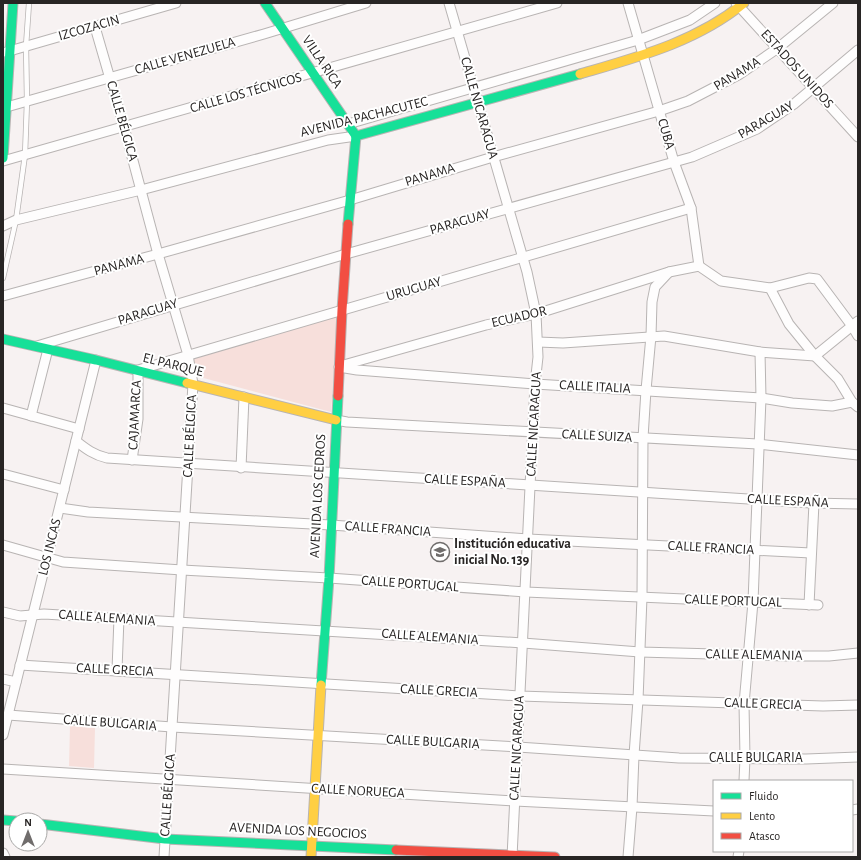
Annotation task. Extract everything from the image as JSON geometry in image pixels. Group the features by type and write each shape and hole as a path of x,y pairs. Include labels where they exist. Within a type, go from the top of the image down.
{"main road":[{"path":"3,158 6,52 13,3"},
{"name":"VILLA RICA","path":"265,3 356,136"},
{"name":"AVENIDA PACHACUTEC","path":"356,136 643,56 691,37 728,16 740,4"},
{"name":"AVENIDA LOS CEDROS","path":"311,857 329,578 342,310 356,136"},
{"name":"EL PARQUE","path":"3,339 138,370 336,420"},
{"name":"AVENIDA LOS NEGOCIOS","path":"48,825 165,839 554,857"}],"street":[{"name":"IZCOZACIN","path":"6,52 176,3"},
{"name":"CALLE VENEZUELA","path":"5,108 366,3"},
{"name":"CALLE NICARAGUA","path":"450,3 522,257 536,314 538,357 535,384 534,432 512,856"},
{"name":"CALLE LOS TÉCNICOS","path":"3,161 314,74 557,3"},
{"name":"CUBA","path":"628,3 674,162 691,208 699,266"},
{"name":"AVENIDA PACHACUTEC","path":"348,124 638,40 690,20 715,3"},
{"name":"PANAMA","path":"3,296 350,200 493,157 659,111 688,101 740,74 778,48 834,3"},
{"name":"ESTADOS UNIDOS","path":"740,4 858,137"},
{"name":"CALLE BÉLGICA","path":"95,27 124,127 158,254 188,355 193,384 164,857"},
{"name":"PARAGUAY","path":"37,346 346,254 692,157 757,129 794,104 858,50"},
{"name":"AVENIDA PACHACUTEC","path":"3,226 16,220 141,190 328,140 356,136"},
{"name":"URUGUAY","path":"138,370 691,208"},
{"name":"ECUADOR","path":"339,367 486,325 536,314 669,272 699,266"},
{"path":"699,266 721,281 770,288 809,278 817,279 855,324 858,336"},
{"path":"628,857 638,700 642,597 644,438 646,390 652,336 652,302 655,287 669,272"},
{"path":"770,288 789,324 815,356 838,379 855,405"},
{"path":"538,342 563,343 664,336 760,352 815,356 855,324"},
{"path":"31,416 48,349"},
{"path":"744,780 744,704 753,602 761,398 760,352"},
{"name":"LOS INCAS","path":"3,735 96,360"},
{"name":"CALLE ITALIA","path":"339,367 357,370 535,384 761,398 792,403 832,406 855,405"},
{"name":"CAJAMARCA","path":"132,460 138,419 138,370"},
{"path":"241,468 244,397"},
{"path":"3,408 79,429"},
{"name":"CALLE SUIZA","path":"336,420 347,422 758,444 858,455"},
{"name":"CALLE ESPAÑA","path":"76,441 88,451 98,456 132,460 756,500 858,504"},
{"path":"3,474 64,490"},
{"path":"809,605 814,503"},
{"name":"CALLE FRANCIA","path":"60,508 88,512 811,553"},
{"name":"CALLE PORTUGAL","path":"3,545 63,562 329,578 526,592 818,605"},
{"name":"CALLE ALEMANIA","path":"3,612 20,616 44,614 119,618 523,643 640,652 829,656 858,653"},
{"path":"117,670 119,618"},
{"name":"CALLE GRECIA","path":"20,665 520,696 744,704 823,706 858,705"},
{"path":"3,679 16,682"},
{"name":"CALLE BULGARIA","path":"8,715 172,727 679,758 806,759 858,754"},
{"name":"CALLE NORUEGA","path":"3,769 515,801 713,811"},
{"path":"3,853 5,857"}],"lane":[{"path":"3,278 16,220 25,155 28,101 26,46 29,3"}],"shaded area":[{"path":"338,315 331,412 196,376 193,356"},
{"path":"70,726 95,728 94,768 69,766"}],"traffic: fast":[{"path":"3,158 13,3"},
{"path":"265,3 356,136"},
{"path":"356,136 580,74"},
{"path":"348,224 356,136"},
{"path":"3,339 96,360 187,383"},
{"path":"321,685 329,578 338,396"},
{"path":"3,820 8,820"},
{"path":"48,825 165,839 396,850"}],"traffic: slow":[{"path":"580,74 666,47 726,17 744,3"},
{"path":"187,383 336,420"},
{"path":"311,857 321,685"}],"traffic: jam":[{"path":"338,396 348,224"},
{"path":"396,850 555,857"}],"place":[{"name":"Institución educativa inicial No. 139","path":"440,552"}]}
